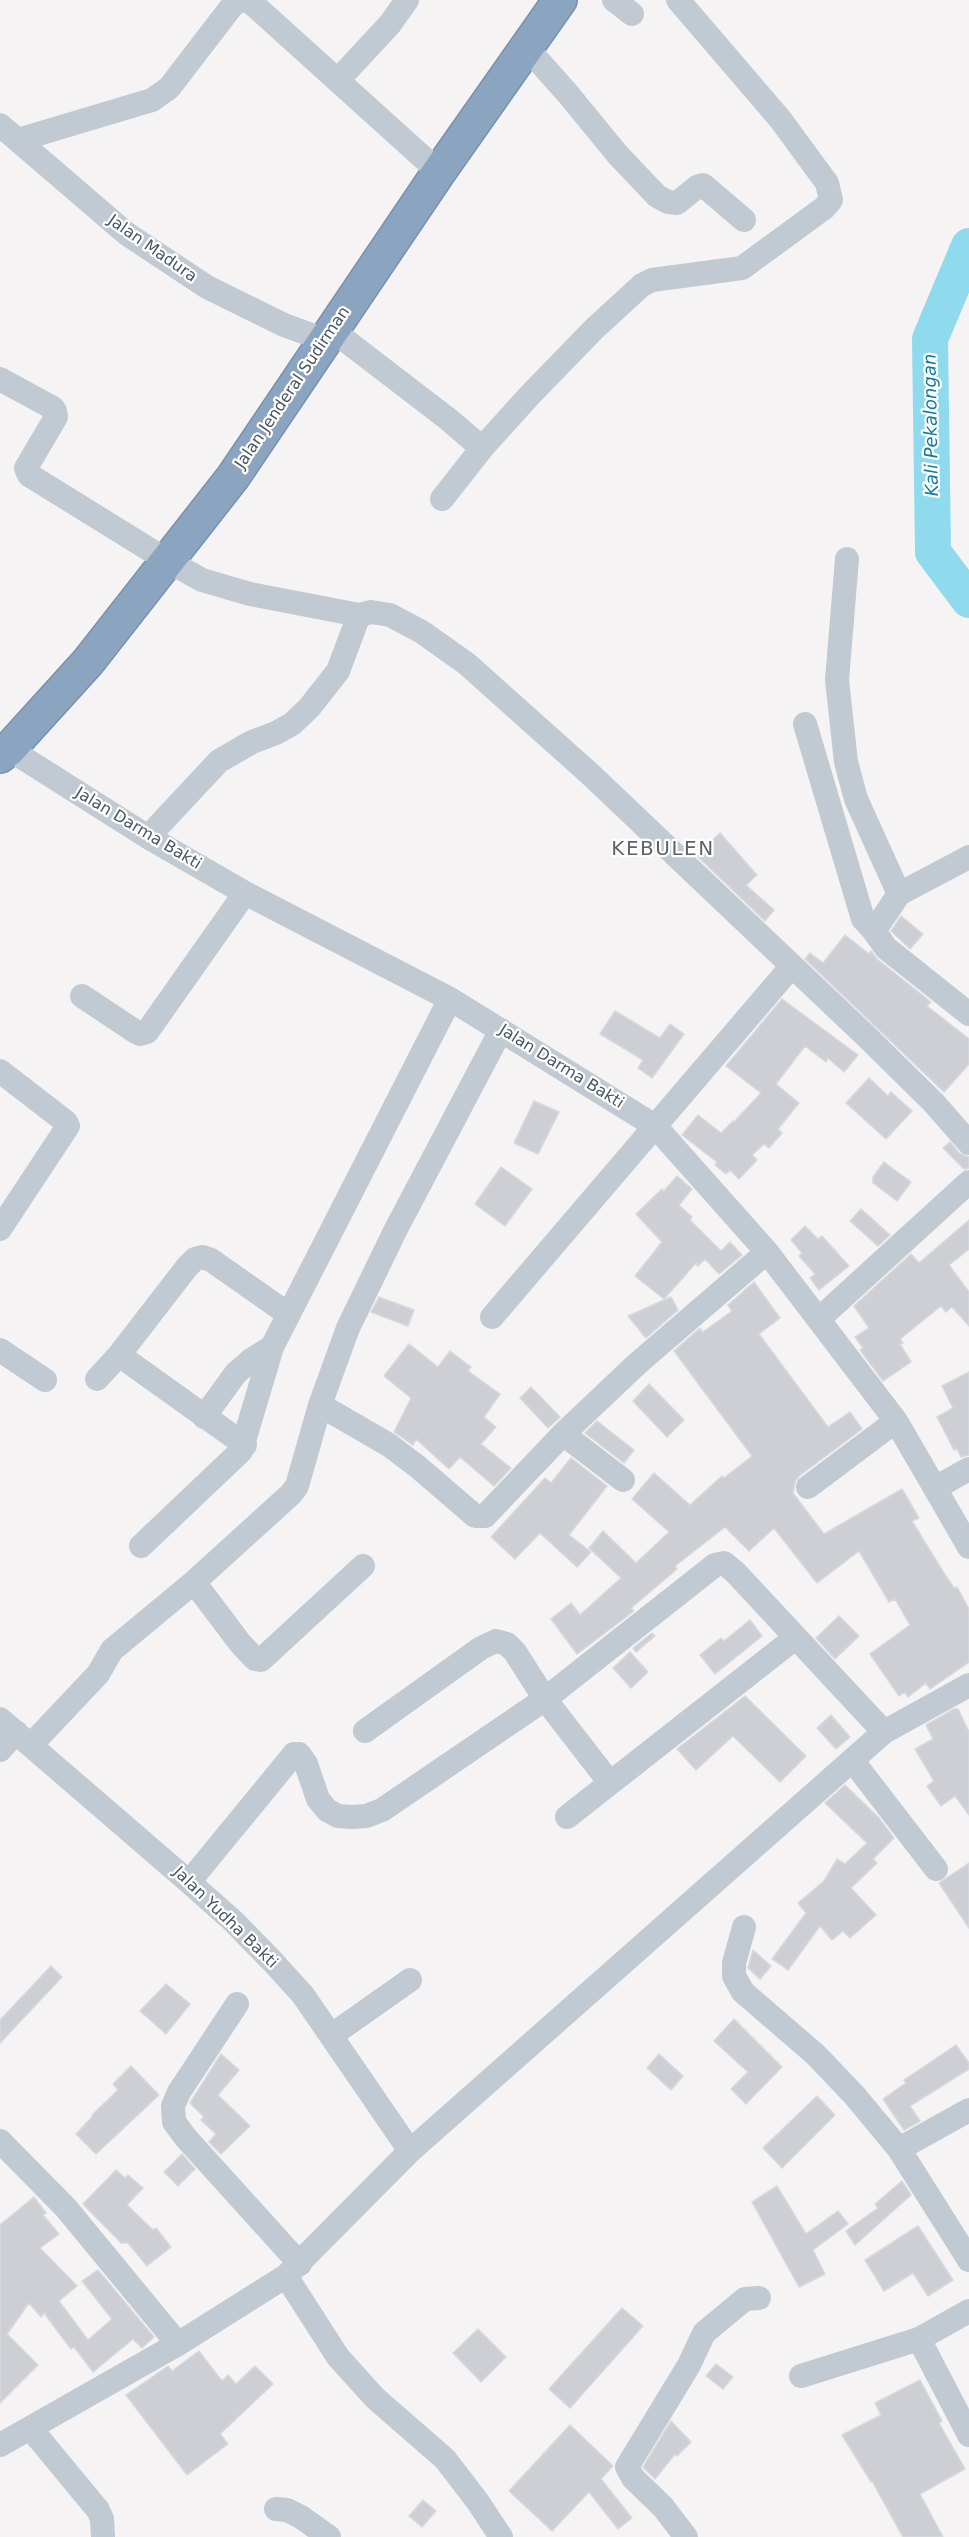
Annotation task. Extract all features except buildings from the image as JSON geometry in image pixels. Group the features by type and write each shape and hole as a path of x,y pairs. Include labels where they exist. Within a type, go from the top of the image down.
{"highway":[{"name":"Jalan Jenderal Sudirman","path":"5,752 88,662 233,477 439,172 528,49 560,0"}],"street":[{"path":"9,133 152,100 169,88 240,0 338,80 439,172"},
{"path":"338,80 390,24 407,0"},
{"path":"442,499 482,448 553,371 642,285 652,280 742,268 824,208 831,200 827,183 780,119 678,0"},
{"path":"528,49 618,156 657,196 668,202 677,203 703,185 744,220"},
{"name":"Jalan Madura","path":"9,133 127,234 207,287 284,325 329,335 448,418 482,448"},
{"path":"0,379 55,411 56,417 26,468 29,476 168,561 209,583 250,594 359,615 378,613 408,623 467,664 590,774 934,1103 969,1143"},
{"path":"847,559 837,680 846,762 856,799 899,894"},
{"path":"148,837 219,761 252,742 292,724 309,708 338,671 359,615"},
{"path":"805,724 863,919 886,948 969,1014"},
{"name":"Jalan Darma Bakti","path":"5,752 245,893 450,999 655,1126 767,1252 896,1421 969,1546"},
{"path":"874,932 899,894 969,857"},
{"path":"82,996 136,1032 140,1034 147,1032 245,893"},
{"path":"492,1317 791,967"},
{"path":"141,1546 232,1462 245,1445 272,1347 450,999"},
{"path":"0,1750 16,1732 98,1674 112,1650 194,1582 297,1486 320,1405 353,1318 395,1231 501,1029"},
{"path":"0,1071 66,1122 68,1126 0,1229"},
{"path":"819,1319 969,1182"},
{"path":"320,1405 389,1445 479,1517 489,1512 563,1434 637,1364 767,1252"},
{"path":"97,1379 119,1355 195,1259 202,1257 211,1260 288,1314"},
{"path":"204,1417 236,1373 272,1347"},
{"path":"0,1350 45,1380"},
{"path":"119,1355 245,1445"},
{"path":"808,1487 896,1421"},
{"path":"563,1434 623,1480"},
{"path":"935,1488 969,1469"},
{"path":"189,1882 294,1754 299,1754 306,1764 318,1799 327,1810 338,1816 366,1816 382,1810 545,1700 715,1564 724,1563 735,1572 884,1732"},
{"path":"194,1582 240,1643 255,1659 261,1660 363,1566"},
{"path":"567,1817 795,1638"},
{"path":"366,1731 481,1648 496,1641 507,1644 515,1652 545,1700 610,1783"},
{"path":"0,2445 178,2344 293,2270 410,2151 884,1732 969,1685"},
{"name":"Jalan Yudha Bakti","path":"16,1732 232,1921 303,1995 410,2151"},
{"path":"852,1760 936,1869"},
{"path":"744,1927 734,1964 734,1976 743,1992 816,2055 855,2096 899,2149 969,2260"},
{"path":"332,2036 410,1980"},
{"path":"237,2004 178,2092 173,2106 174,2122 293,2270 338,2357 375,2398 445,2460 461,2478 496,2535"},
{"path":"899,2149 969,2110"},
{"path":"0,2141 66,2208 178,2344"},
{"path":"686,2537 663,2507 633,2478 627,2467 689,2365 704,2333 745,2299 759,2298"},
{"path":"801,2376 919,2339 969,2311"},
{"path":"919,2339 969,2435"},
{"path":"31,2429 98,2510 102,2519 103,2537"},
{"path":"276,2509 287,2510 301,2517 329,2537"}],"waterway":[{"name":"Kali Pekalongan","path":"969,246 930,339 933,552 969,600"}],"district":[{"name":"KEBULEN","path":"663,850"}]}
